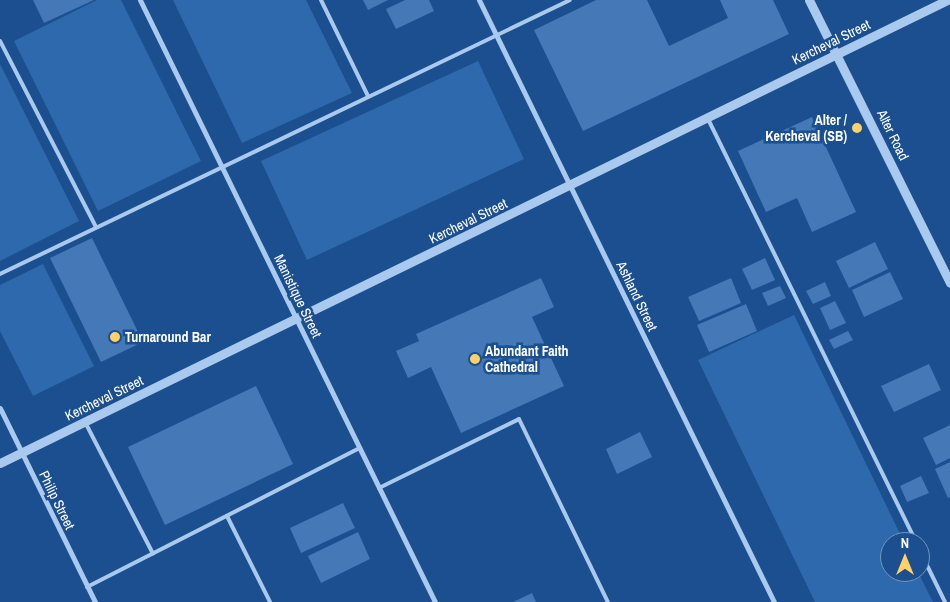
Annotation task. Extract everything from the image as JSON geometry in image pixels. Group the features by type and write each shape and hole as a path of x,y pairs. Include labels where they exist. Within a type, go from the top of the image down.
{"street":[{"name":"Manistique Street","path":"140,0 435,602"},
{"name":"Ashland Street","path":"479,0 774,602"},
{"name":"Alter Road","path":"808,0 837,54 950,284"},
{"name":"Kercheval Street","path":"0,464 708,119 947,0"},
{"name":"Philip Street","path":"0,408 95,602"}],"lane":[{"path":"321,0 368,96"},
{"path":"0,274 570,0"},
{"path":"0,41 96,227"},
{"path":"708,119 911,532"},
{"path":"379,488 519,419 608,602"},
{"path":"85,422 153,554"},
{"path":"87,587 360,448"},
{"path":"227,516 270,602"},
{"path":"930,571 945,602"}],"shaded area":[{"path":"97,0 121,0 201,161 98,211 14,41"},
{"path":"173,0 306,0 352,93 242,143"},
{"path":"478,61 524,159 307,260 261,161"},
{"path":"0,64 79,221 0,261"},
{"path":"43,264 94,366 33,396 0,331 0,285"},
{"path":"794,315 899,532 880,532 880,582 923,582 933,602 815,602 698,360"}],"building":[{"path":"33,0 94,0 44,23"},
{"path":"363,0 388,0 368,10"},
{"path":"405,0 429,0 434,11 396,29 386,9"},
{"path":"596,0 647,0 669,46 728,18 720,0 773,0 789,34 583,131 534,30"},
{"path":"812,117 856,212 812,232 797,198 766,212 738,151"},
{"path":"92,238 143,342 101,362 50,258"},
{"path":"875,242 888,269 849,288 836,261"},
{"path":"765,258 775,280 752,290 742,269"},
{"path":"890,272 903,299 864,317 852,290"},
{"name":"Abundant Faith Cathedral","path":"541,278 554,307 532,317 564,386 461,433 431,367 408,378 396,351 419,341 416,334"},
{"path":"731,278 741,303 699,321 688,297"},
{"path":"825,282 831,296 813,304 806,291"},
{"path":"780,286 786,298 768,306 762,293"},
{"path":"835,301 846,323 830,330 820,308"},
{"path":"746,304 757,331 709,352 697,325"},
{"path":"848,331 853,340 834,349 829,340"},
{"path":"929,364 941,390 894,412 881,386"},
{"path":"256,386 293,464 165,525 128,447"},
{"path":"950,425 950,458 936,465 923,438"},
{"path":"640,432 652,457 617,474 606,449"},
{"path":"950,462 950,497 948,498 935,469"},
{"path":"921,476 929,493 907,502 900,486"},
{"path":"343,503 355,528 301,553 290,528"},
{"path":"358,532 370,559 321,583 308,556"},
{"path":"532,593 536,602 513,602"}],"place":[{"name":"Alter / Kercheval (SB)","path":"857,128"},
{"name":"Turnaround Bar","path":"115,337"},
{"name":"Abundant Faith Cathedral","path":"475,359"}]}
